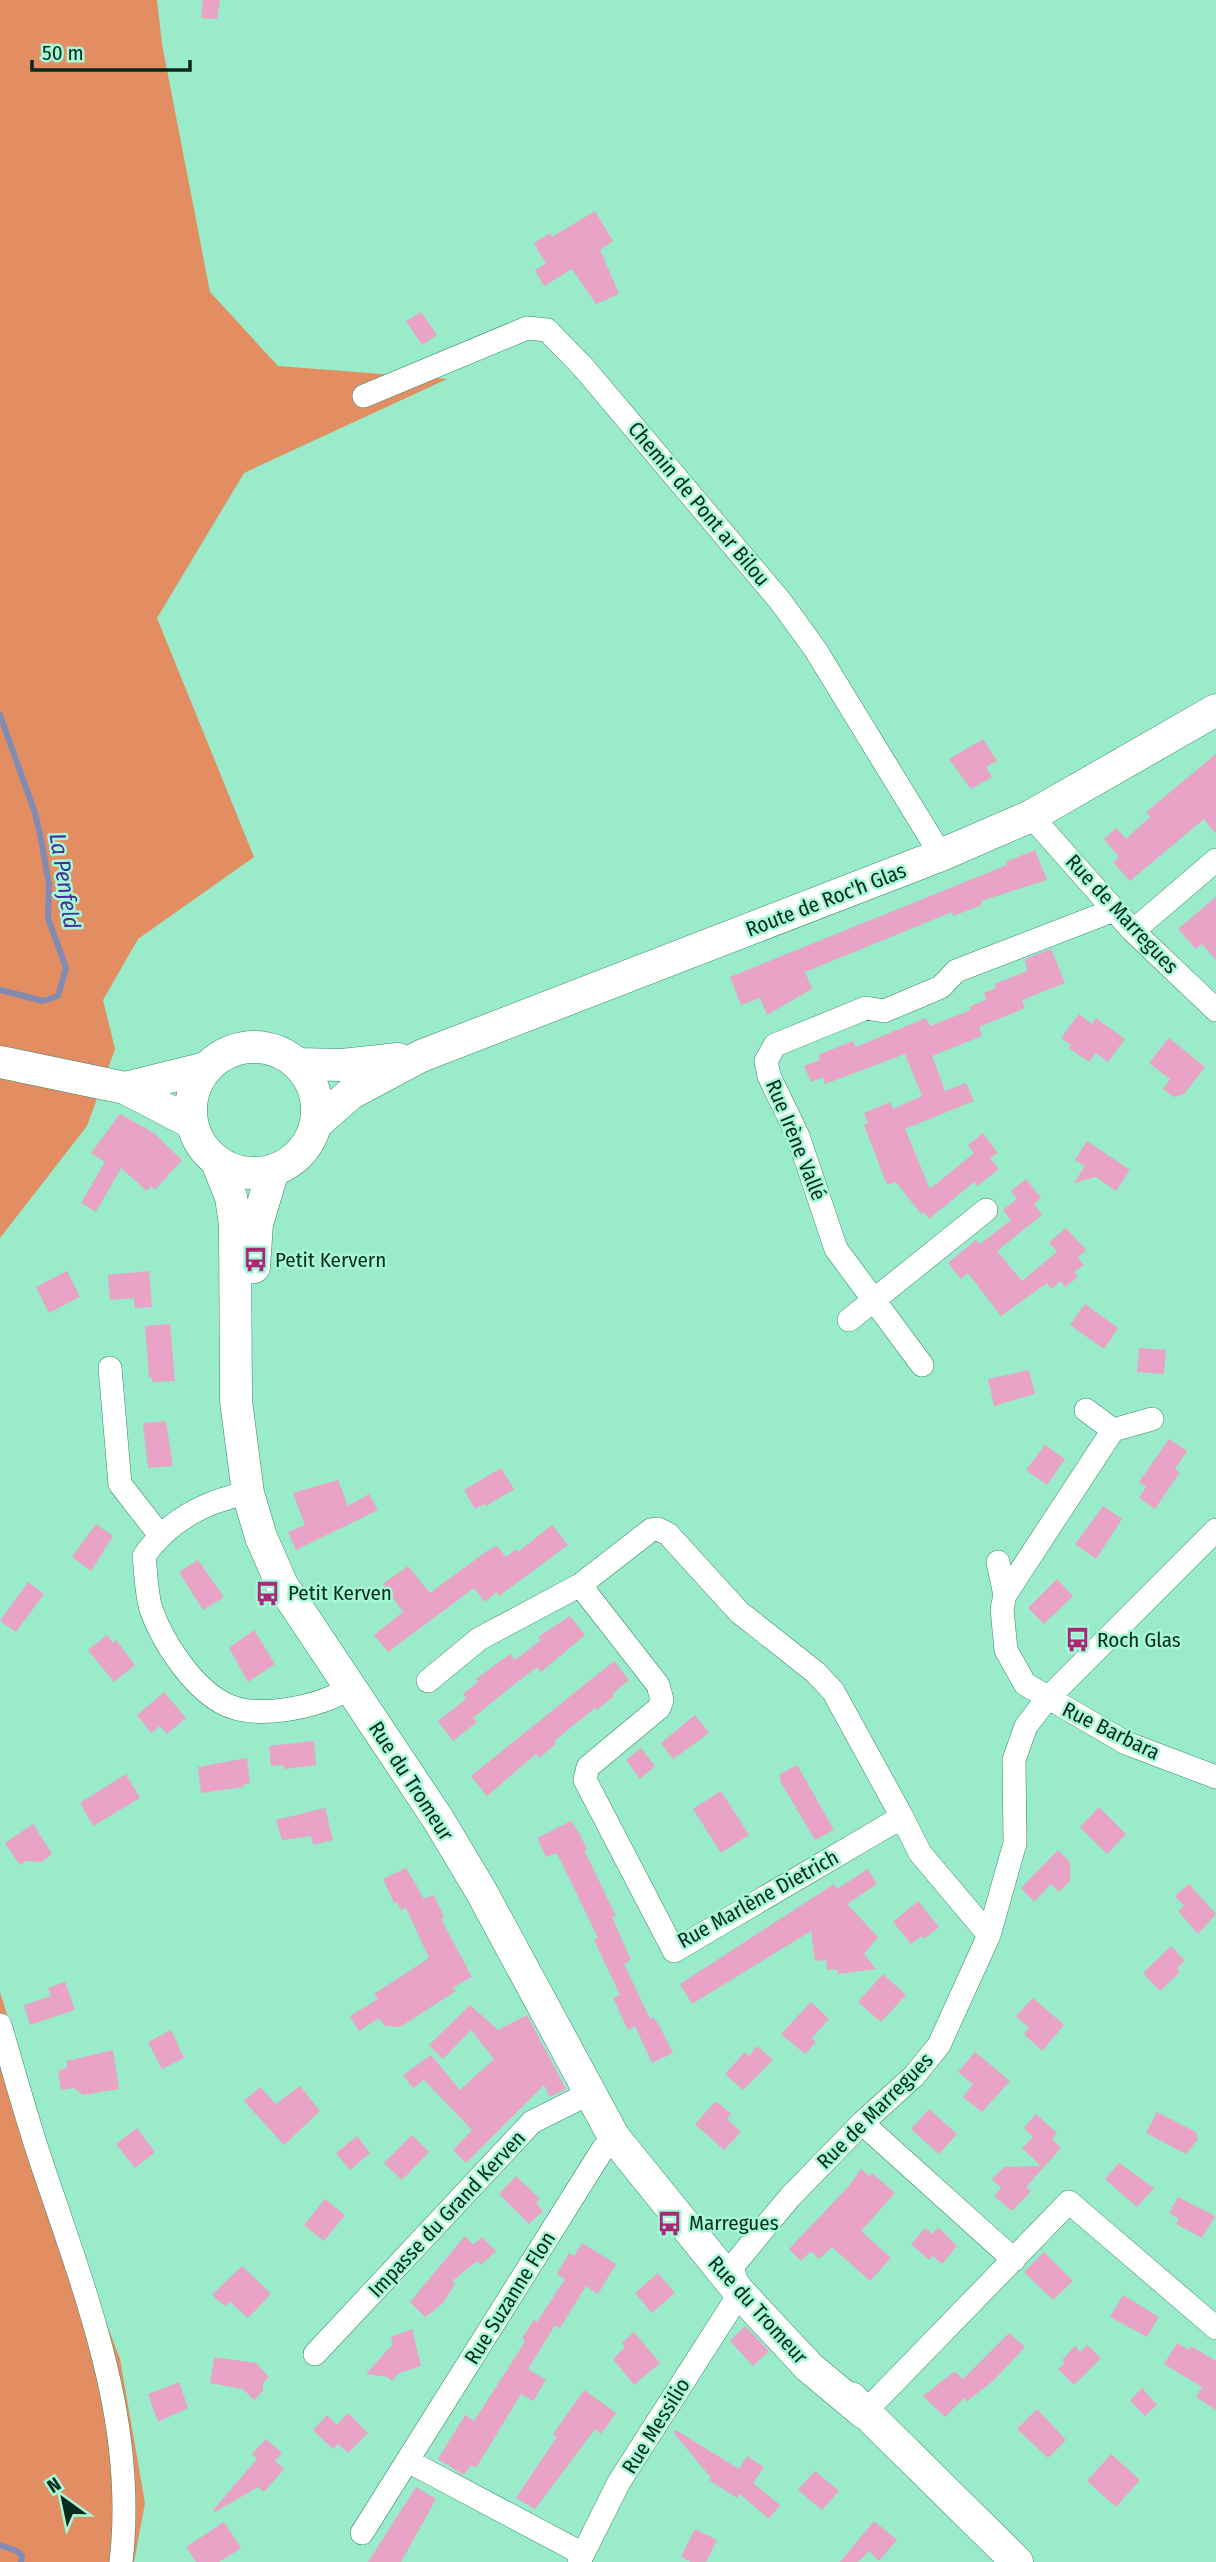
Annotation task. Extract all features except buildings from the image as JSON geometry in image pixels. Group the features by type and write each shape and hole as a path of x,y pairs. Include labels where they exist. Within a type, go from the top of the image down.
{"main road":[{"name":"Route de Roc'h Glas","path":"316,1124 350,1094 421,1056 941,855 1031,816 1216,710"},
{"path":"125,1088 206,1068 235,1049 252,1046 276,1051 298,1064 315,1092 316,1124 307,1144 293,1160 274,1170 250,1173 216,1162 201,1144 192,1123 192,1094 206,1068"},
{"name":"Route de Roc'h Glas","path":"298,1064 342,1065 421,1056"},
{"path":"0,1062 125,1088 192,1123"},
{"name":"Rue du Tromeur","path":"216,1162 230,1197 235,1225 236,1401 246,1480 261,1538 282,1585 438,1819 592,2092 614,2137 736,2280 864,2413 1017,2562"},
{"name":"Rue du Tromeur","path":"246,1480 257,1224 274,1170"},
{"name":"Rue du Tromeur","path":"592,2092 736,2280"}],"street":[{"name":"Chemin de Pont ar Bilou","path":"364,396 527,328 547,330 584,368 781,602 815,649 941,855"},
{"name":"Rue de Marregues","path":"1031,816 1133,931 1216,1010"},
{"path":"1133,931 1216,860"},
{"name":"Rue Irène Vallé","path":"922,1365 836,1249 798,1136 769,1076 766,1061 775,1045 866,1008 884,1011 941,987 956,971 1114,910"},
{"path":"849,1320 986,1210"},
{"path":"110,1367 120,1484 159,1534"},
{"path":"1086,1410 1113,1430"},
{"path":"1004,1595 1113,1430 1152,1419"},
{"path":"246,1480 224,1497 159,1534 144,1556 150,1608 165,1638 193,1677 221,1702 249,1713 311,1705 349,1688"},
{"path":"428,1681 480,1639 580,1585 651,1530 658,1529 668,1534 739,1612 815,1672 833,1691 920,1853 989,1935"},
{"name":"Rue de Marregues","path":"736,2280 790,2197 862,2123 914,2076 939,2045 989,1935 1014,1843 1014,1759 1026,1726 1047,1699 1216,1530"},
{"name":"Rue Barbara","path":"998,1562 1004,1595 1002,1609 1006,1650 1025,1684 1126,1743 1216,1777"},
{"name":"Rue Marlène Dietrich","path":"580,1585 658,1685 661,1693 659,1708 588,1767 585,1780 674,1951 902,1817"},
{"path":"0,2025 32,2134 104,2352 123,2448 126,2522 121,2562"},
{"name":"Impasse du Grand Kerven","path":"315,2354 532,2122 592,2092"},
{"path":"862,2123 1014,2260"},
{"name":"Rue Suzanne Flon","path":"362,2533 603,2149 614,2137"},
{"path":"864,2413 1069,2202 1216,2328"},
{"name":"Rue Messilio","path":"581,2558 620,2482 736,2280"},
{"path":"408,2460 581,2558"}],"shaded area":[{"path":"0,0 157,0 162,44 210,292 278,366 447,379 244,473 157,618 254,857 138,939 103,1000 115,1049 87,1126 0,1238"},
{"path":"0,1992 76,2242 120,2359 145,2503 134,2562 0,2562"}],"waterway":[{"name":"La Penfeld","path":"0,715 35,813 49,884 48,918 66,968 58,996 43,1001 0,990"},
{"name":"La Penfeld","path":"0,2545 17,2551 22,2556 21,2562"}],"place":[{"name":"Petit Kervern","path":"255,1260"},
{"name":"Petit Kerven","path":"268,1593"},
{"name":"Roch Glas","path":"1077,1640"},
{"name":"Marregues","path":"669,2223"}]}
